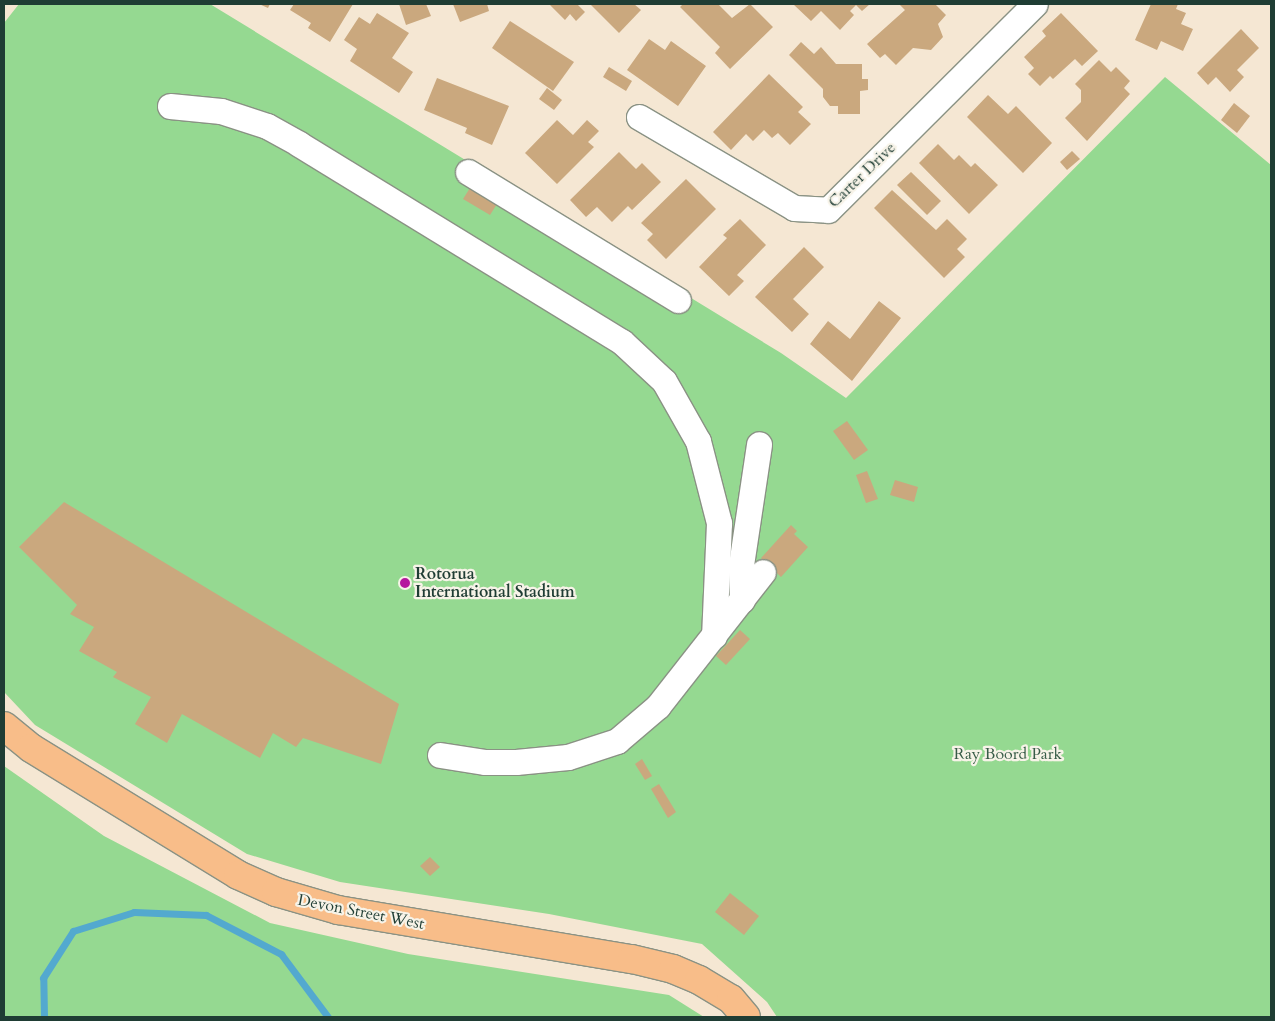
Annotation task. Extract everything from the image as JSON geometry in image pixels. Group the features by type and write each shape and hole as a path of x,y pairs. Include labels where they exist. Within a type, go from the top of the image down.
{"main road":[{"name":"Devon Street West","path":"4,726 31,748 230,870 276,892 338,910 632,959 672,969 699,980 730,1000 746,1017"}],"street":[{"name":"Carter Drive","path":"639,117 794,208 828,210 1026,7"},
{"path":"170,106 221,111 267,126 622,342 664,381 698,441 719,523 714,636"},
{"path":"468,172 678,300"},
{"path":"742,600 742,564 759,444"},
{"path":"440,755 485,762 568,758 617,741 658,706 763,572"}],"green space":[{"name":"Ray Boord Park","path":"19,4 210,4 781,353 846,398 1165,77 1271,165 1271,1017 777,1017 767,1002 702,944 549,914 340,882 247,854 35,725 4,692 4,23"},
{"path":"4,766 104,836 270,923 408,954 669,995 704,1017 4,1017"}],"building":[{"path":"259,4 270,4 268,8"},
{"path":"294,4 353,4 330,42 308,28 311,23 290,10"},
{"path":"399,4 426,4 431,16 406,25"},
{"path":"453,4 487,4 489,11 460,22"},
{"path":"577,4 585,12 576,21 570,14 565,20 550,5"},
{"path":"590,4 634,4 641,10 619,33"},
{"path":"683,4 718,4 732,18 750,4 773,27 730,69 715,53 720,47 680,7"},
{"path":"793,4 870,4 862,11 856,5 850,11 854,15 840,30 821,11 811,21"},
{"path":"899,4 935,4 946,15 938,24 943,37 931,50 913,48 896,65 885,54 880,58 867,44 905,10"},
{"path":"1151,4 1178,4 1176,9 1186,13 1181,24 1193,29 1183,51 1161,41 1157,50 1135,40"},
{"path":"377,13 409,33 392,58 413,72 399,93 350,61 357,49 344,40 359,17 370,24"},
{"path":"1061,13 1098,51 1082,66 1075,59 1053,79 1050,76 1040,86 1028,74 1034,68 1024,57 1046,36 1042,31"},
{"path":"510,21 574,62 553,91 492,48"},
{"path":"1241,29 1259,48 1237,70 1244,77 1230,92 1216,77 1208,85 1197,73"},
{"path":"649,39 665,50 671,41 706,66 678,106 627,70"},
{"path":"801,42 814,54 821,47 836,64 862,64 862,79 868,79 868,90 860,91 860,114 838,114 838,106 830,106 823,97 823,89 789,55"},
{"path":"1099,60 1111,72 1116,67 1130,81 1124,88 1130,94 1087,141 1065,118 1081,102 1081,90 1075,84"},
{"path":"609,67 632,81 626,91 603,77"},
{"path":"769,74 803,107 798,112 811,124 790,145 778,133 772,138 764,130 753,141 746,134 731,150 713,132"},
{"path":"437,78 509,106 492,145 465,133 467,128 424,110"},
{"path":"547,88 562,100 554,110 539,99"},
{"path":"988,95 1008,114 1016,106 1052,143 1023,173 967,117"},
{"path":"1234,103 1250,116 1237,133 1221,120"},
{"path":"557,120 573,135 587,120 599,131 588,142 594,147 557,184 525,153"},
{"path":"938,144 954,160 959,155 971,167 975,163 998,185 969,214 919,163"},
{"path":"1072,151 1080,159 1067,170 1060,162"},
{"path":"619,152 636,169 642,163 661,182 632,210 628,206 612,222 597,207 586,217 570,200"},
{"path":"911,172 941,201 927,215 897,185"},
{"path":"686,179 716,209 666,259 647,240 653,234 641,223"},
{"path":"470,188 497,204 490,215 463,199"},
{"path":"892,190 936,230 947,219 967,239 957,249 965,257 944,278 874,208"},
{"path":"740,219 766,245 737,275 744,281 729,296 699,267 727,238 723,235"},
{"path":"804,247 824,267 793,299 809,314 792,332 755,297"},
{"path":"879,301 901,318 852,381 810,344 828,321 850,339"},
{"path":"847,421 868,450 854,460 833,431"},
{"path":"867,471 878,499 866,503 856,475"},
{"path":"895,480 918,487 914,502 890,495"},
{"path":"64,502 399,704 381,764 303,738 296,747 273,733 260,758 182,714 167,743 135,724 151,697 113,677 117,672 79,651 94,627 70,614 77,605 19,547"},
{"path":"791,525 797,531 794,534 808,547 781,577 761,558"},
{"path":"740,630 750,639 726,665 716,656"},
{"path":"642,759 652,776 645,780 635,764"},
{"path":"659,784 676,812 668,818 651,789"},
{"path":"430,857 440,867 430,876 420,866"},
{"path":"730,893 759,916 744,935 715,912"}],"waterway":[{"path":"44,1017 43,978 73,931 134,912 206,915 281,954 328,1017"}],"place":[{"name":"Rotorua International Stadium","path":"405,583"}]}
